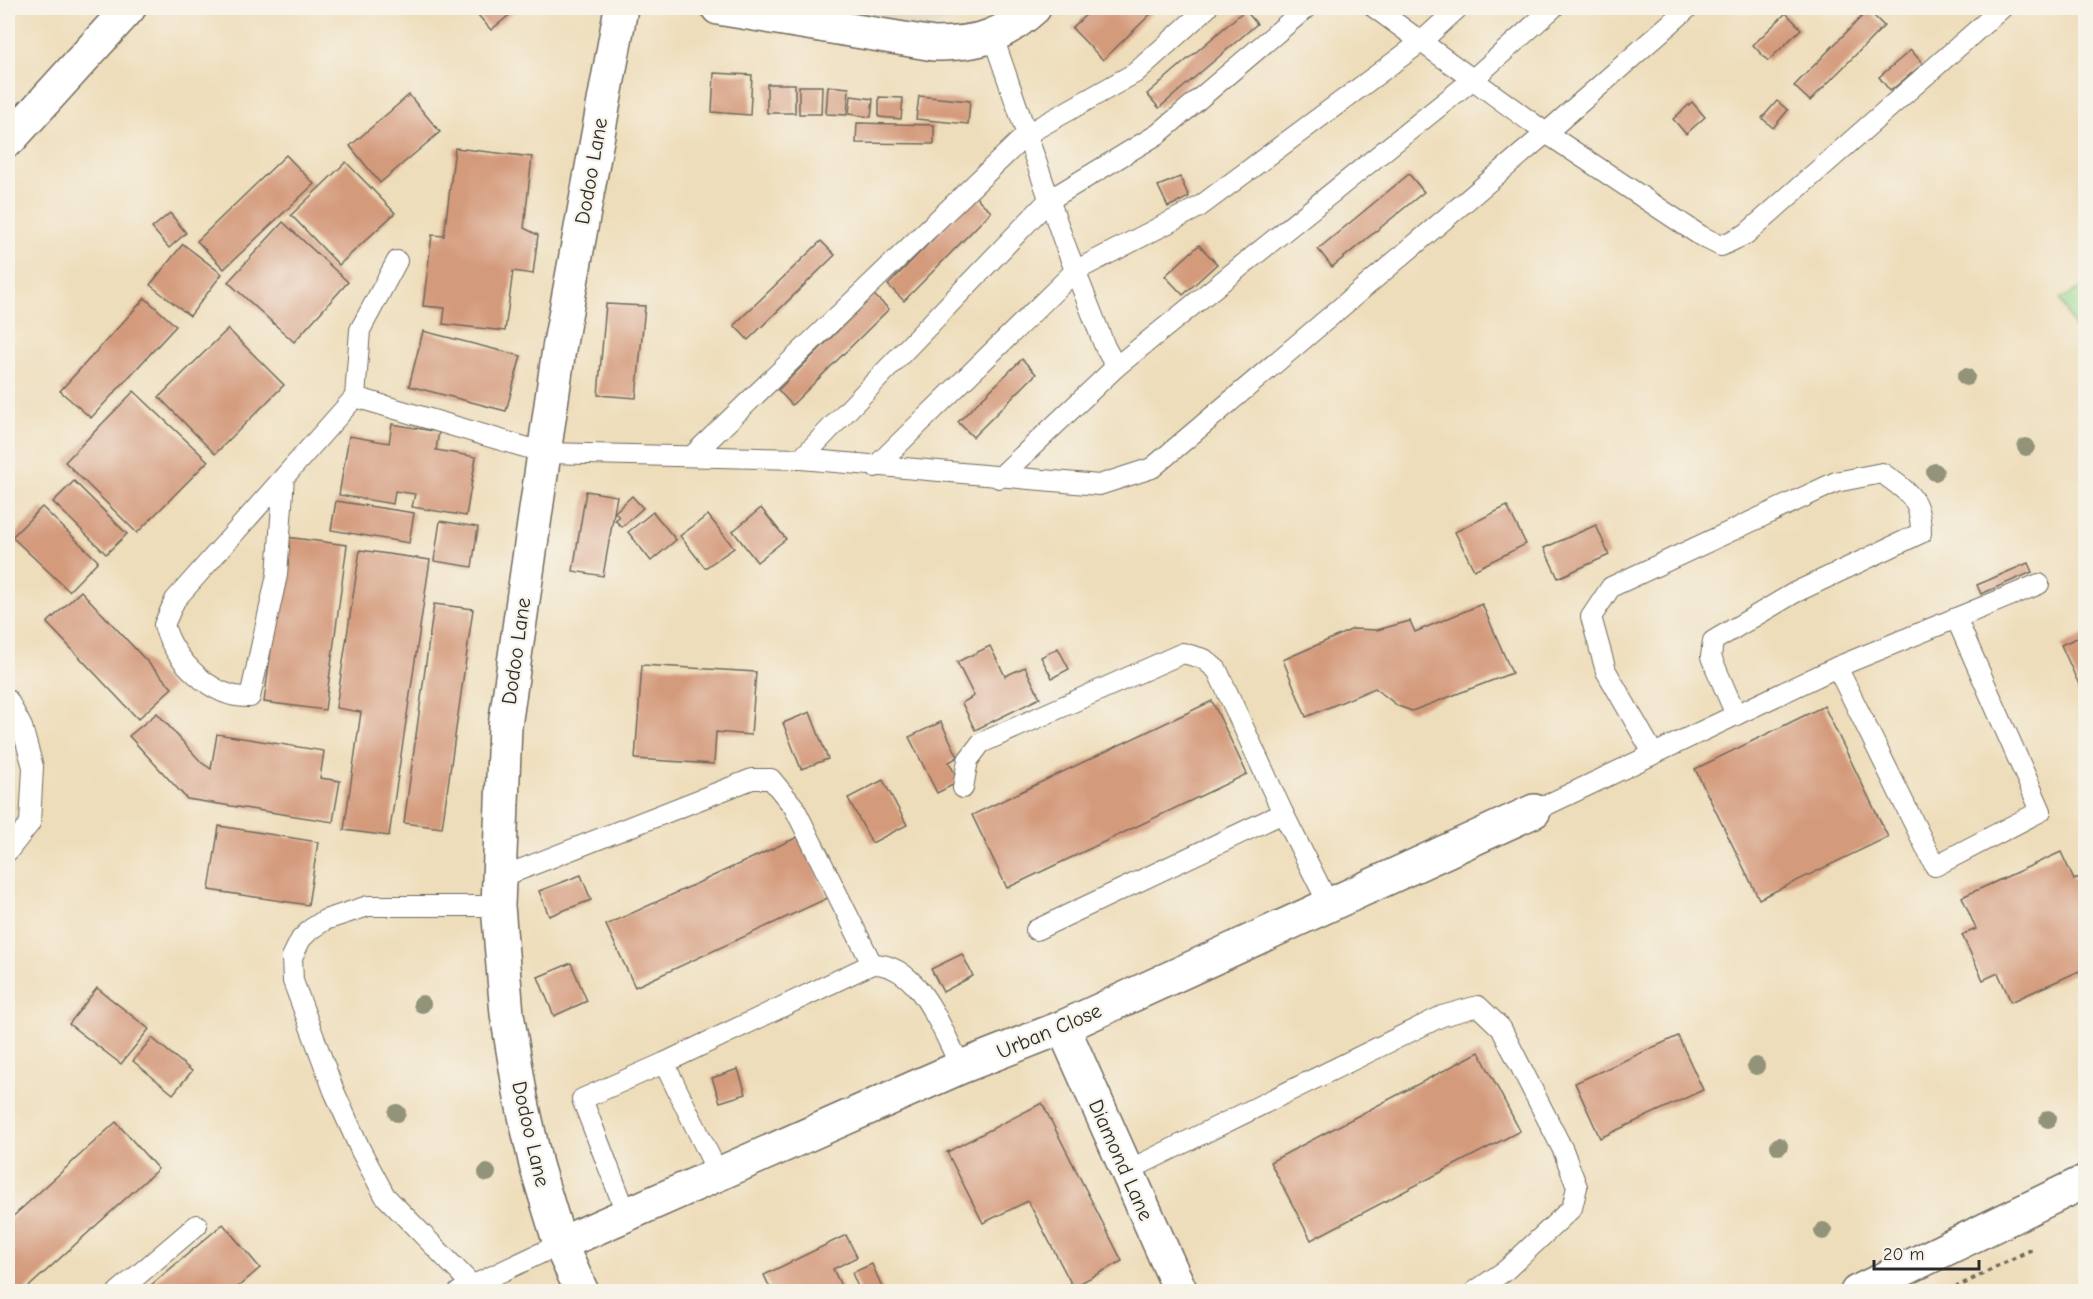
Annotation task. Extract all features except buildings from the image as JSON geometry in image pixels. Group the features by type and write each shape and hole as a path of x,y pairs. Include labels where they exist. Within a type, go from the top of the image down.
{"street":[{"path":"10,139 129,8"},
{"name":"Dodoo Lane","path":"582,1292 560,1244 536,1165 521,1098 507,1014 498,892 505,726 559,349 621,8"},
{"path":"718,8 934,44 962,44 993,37 1034,8"},
{"name":"Urban Close","path":"560,1244 961,1067 1063,1027 1534,811"},
{"name":"Diamond Lane","path":"1063,1027 1125,1172 1181,1292"},
{"path":"1857,1292 2085,1181"}],"lane":[{"path":"692,456 1027,134 1135,73 1208,8"},
{"path":"801,459 1049,200 1158,134 1306,8"},
{"path":"1375,8 1546,133 1701,236 1721,246 1746,234 2002,8"},
{"path":"875,467 1075,271 1199,207 1421,42 1458,8"},
{"path":"999,478 1116,367 1472,80 1553,8"},
{"path":"355,397 545,453 801,459 1099,485 1152,468 1546,133 1688,8"},
{"path":"993,37 1075,271 1105,347 1116,367"},
{"path":"284,477 277,575 258,666 250,697 234,698 189,669 170,645 164,625 175,600 284,477 355,397 360,330 397,261"},
{"path":"1653,753 1606,671 1591,617 1611,587 1836,482 1882,473 1908,491 1921,511 1921,533 1794,593 1713,641 1711,657 1736,715"},
{"path":"1534,811 1837,667 2039,584"},
{"path":"1837,667 1935,866 2040,811 1956,618"},
{"path":"963,788 968,760 981,743 1183,653 1204,659 1217,670 1283,813 1329,904"},
{"path":"8,700 22,727 33,767 30,823 8,851"},
{"path":"560,1244 465,1288 385,1196 360,1151 334,1091 293,981 292,957 301,939 318,924 368,906 498,892 752,780 771,779 794,807 872,964"},
{"path":"1036,930 1283,813"},
{"path":"627,1215 582,1099 664,1063 872,964 884,964 896,969 910,981 927,1003 961,1067"},
{"path":"1125,1172 1442,1016 1478,1006 1501,1028 1563,1150 1578,1187 1572,1208 1506,1270 1473,1292"},
{"path":"664,1063 719,1175"},
{"path":"118,1292 197,1225"}],"path":[{"path":"1947,1292 2043,1243"}],"shaded area":[{"path":"754,8 986,8 930,29"}],"green space":[{"path":"2085,286 2085,350 2060,299"}]}
